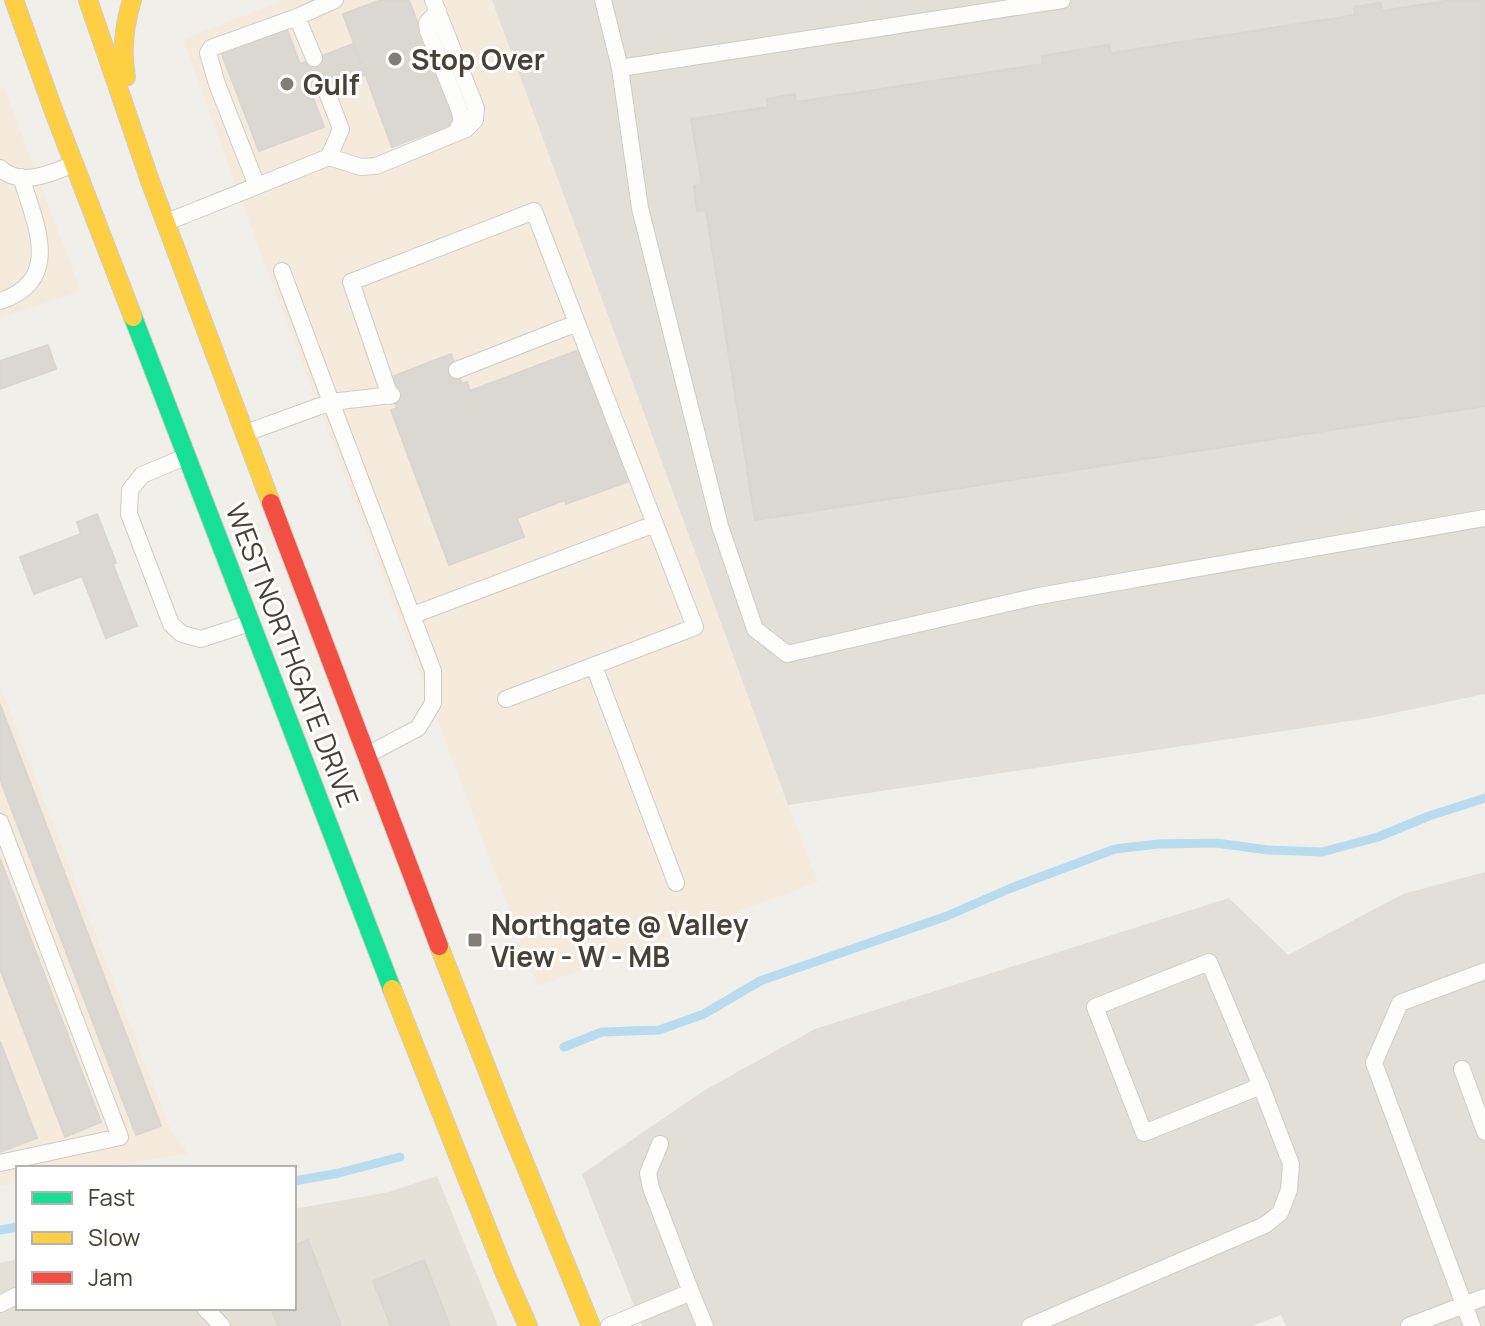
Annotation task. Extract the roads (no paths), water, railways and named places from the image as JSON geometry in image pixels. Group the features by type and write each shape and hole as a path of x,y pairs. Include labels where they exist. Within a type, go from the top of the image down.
{"main road":[{"name":"WEST NORTHGATE DRIVE","path":"14,0 54,112 251,623 317,774 424,1072 528,1326"},
{"name":"WEST NORTHGATE DRIVE","path":"88,0 165,223 244,433 359,758 591,1326"},
{"path":"132,0 124,21 122,58 150,181"},
{"path":"23,77 54,112"}],"lane":[{"path":"257,186 244,132 224,82 208,58 208,53 211,48 335,0"},
{"path":"603,0 620,68 640,208 720,526 755,629 787,654 1039,596 1485,518"},
{"path":"620,68 1062,0"},
{"path":"165,223 329,157 361,167 376,166 466,129 475,120 476,108 435,6"},
{"path":"297,17 307,53"},
{"path":"324,98 341,129 329,157"},
{"path":"0,168 4,173 21,177 44,176 74,164"},
{"path":"0,301 27,287 39,265 41,243 21,177"},
{"path":"244,433 331,402 391,395 351,282 534,211 695,627 506,699"},
{"path":"282,271 433,671 433,703 418,728 359,758"},
{"path":"457,370 577,323"},
{"path":"187,457 142,475 130,490 129,514 171,624 182,634 201,639 251,623"},
{"path":"413,615 655,524"},
{"path":"594,666 676,883"},
{"path":"0,822 120,1137 0,1163"},
{"path":"1039,1324 1265,1225 1280,1213 1289,1190 1291,1164 1261,1086 1209,962 1095,1007 1144,1133 1261,1086"},
{"path":"1472,1326 1374,1063 1400,1003 1485,971"},
{"path":"1462,1069 1485,1132"},
{"path":"660,1144 648,1173 651,1188 705,1326"},
{"path":"609,1326 691,1292"},
{"path":"1409,1326 1485,1297"},
{"path":"207,1310 222,1326"}],"waterway":[{"path":"564,1047 602,1032 659,1030 704,1014 760,981 947,916 1115,849 1158,844 1216,843 1268,850 1322,852 1378,837 1485,798"},
{"path":"296,1181 400,1157"},
{"path":"0,1230 16,1227"}],"place":[{"name":"Stop Over","path":"395,59"},
{"name":"Gulf","path":"287,84"},
{"name":"Northgate @ Valley View - W - MB","path":"475,940"}]}
